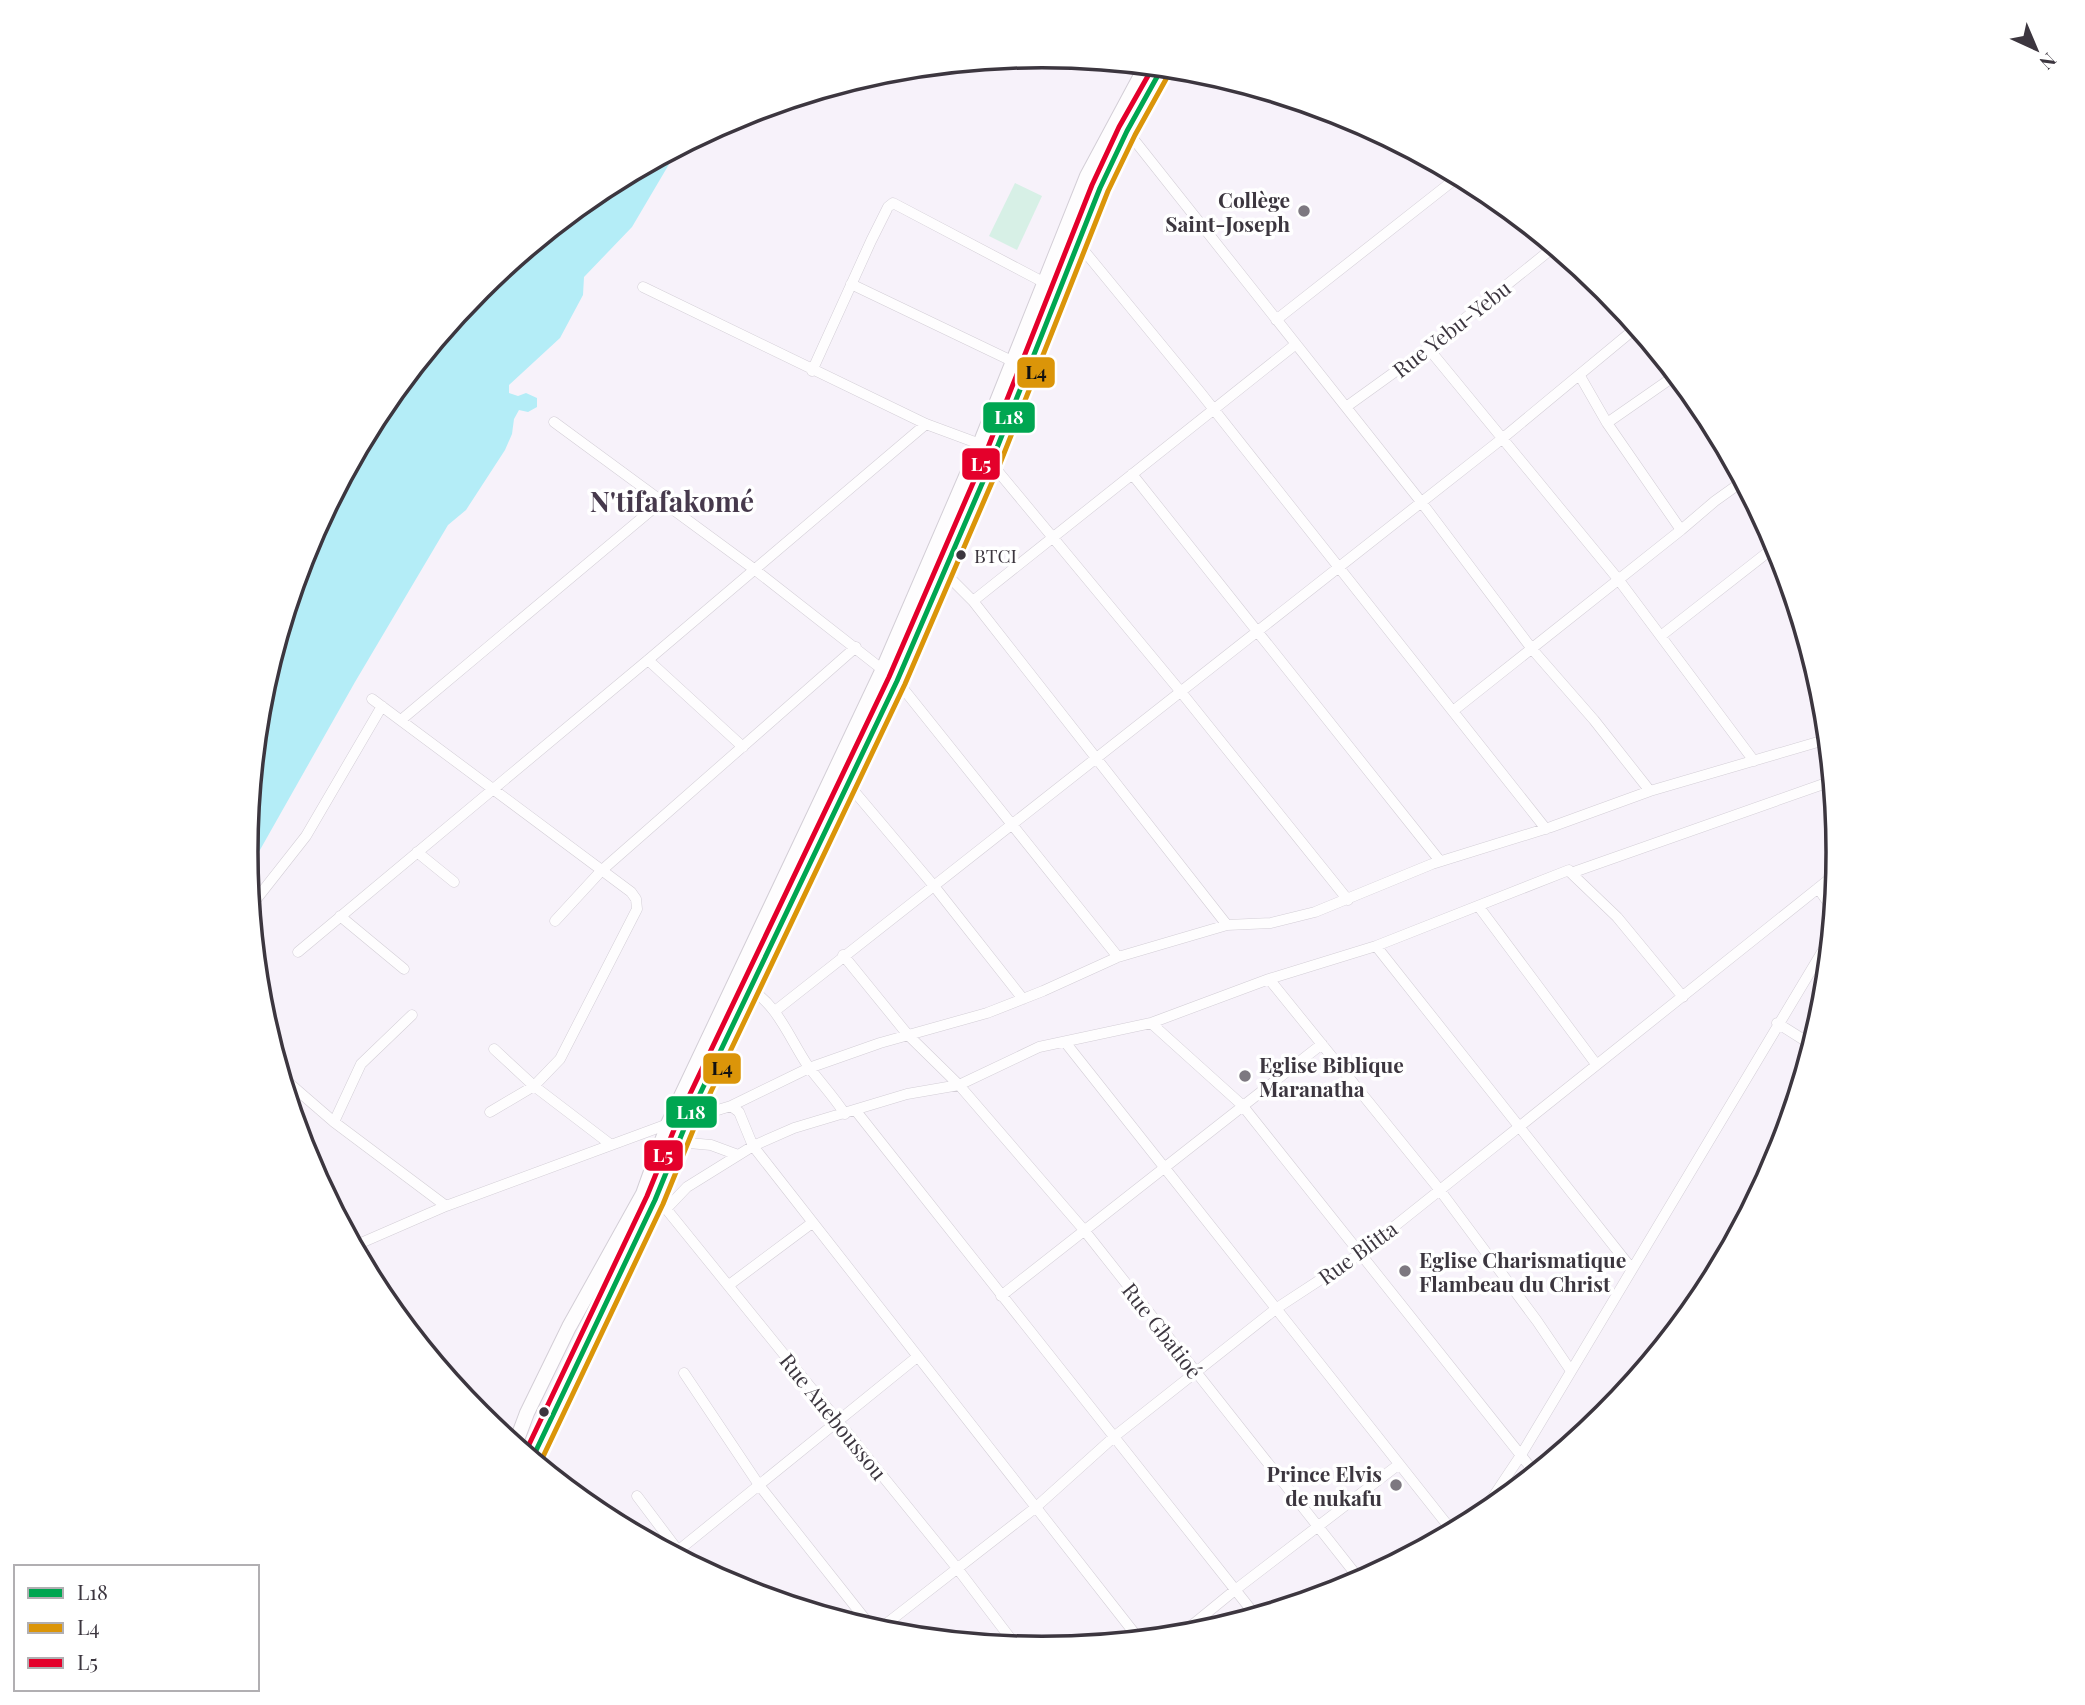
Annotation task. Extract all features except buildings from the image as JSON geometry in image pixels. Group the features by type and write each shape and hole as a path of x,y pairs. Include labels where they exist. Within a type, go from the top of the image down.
{"main road":[{"path":"536,1451 655,1201 683,1130 897,681 945,573 991,463 1070,239 1087,176 1141,75"},
{"path":"518,1435 569,1327 655,1201 668,1124 883,669 981,444 1045,283 1157,77"},
{"path":"569,1327 590,1338"}],"street":[{"path":"1127,131 1422,503 1532,649 1594,720 1650,791"},
{"path":"1276,320 1450,183"},
{"path":"811,370 888,207 893,203 1045,283"},
{"path":"1070,239 1214,410 1546,828"},
{"name":"Rue Yebu-Yebu","path":"1346,407 1427,348 1547,252"},
{"path":"851,284 1014,362"},
{"path":"643,287 926,424 981,444"},
{"path":"775,1011 1422,503 1630,333"},
{"path":"973,601 1296,344"},
{"path":"1427,348 1618,579 1754,761"},
{"path":"1580,376 1607,423 1681,530"},
{"path":"1607,423 1669,380"},
{"path":"554,422 754,569 897,681 1118,957"},
{"path":"298,951 926,424"},
{"path":"991,463 1181,692 1348,900"},
{"path":"1132,474 1440,862"},
{"path":"1453,711 1736,486"},
{"path":"401,720 661,502"},
{"path":"1662,635 1767,553"},
{"path":"945,573 973,601 1227,925"},
{"path":"555,921 601,871 856,647"},
{"path":"648,660 743,747"},
{"path":"372,699 634,895 637,909 568,1046 551,1070 534,1086 490,1112"},
{"path":"260,895 306,836 382,706"},
{"path":"683,1130 809,1068 908,1035 987,1013 1118,957 1227,925 1293,918 1348,900 1440,862 1650,791 1819,742"},
{"path":"848,784 934,886 1023,999"},
{"path":"1571,873 1823,784"},
{"path":"417,852 454,882"},
{"path":"655,1201 687,1186 753,1146 794,1128 908,1094 959,1085 1039,1047 1150,1023 1269,979 1376,946 1569,870 1616,917 1683,997"},
{"name":"Rue Blitta","path":"887,1621 1035,1508 1115,1436 1277,1308 1361,1253 1826,882"},
{"path":"1818,888 1825,899"},
{"path":"1479,907 1596,1064"},
{"path":"340,916 404,970"},
{"path":"1376,946 1632,1269"},
{"path":"1496,1492 1820,954"},
{"name":"Rue Gbatioé","path":"844,955 908,1035 959,1085 1084,1230 1354,1572"},
{"path":"1269,979 1439,1189 1571,1371"},
{"path":"735,981 751,989 775,1011 809,1068 845,1114"},
{"path":"334,1122 361,1064 412,1015"},
{"path":"1150,1023 1242,1105 1530,1467"},
{"path":"1777,1023 1804,1040"},
{"path":"1065,1042 1447,1525"},
{"path":"1001,1296 1322,1044"},
{"path":"494,1049 534,1086 610,1144"},
{"path":"295,1088 334,1122 446,1206"},
{"path":"731,1106 739,1112 753,1146 1133,1631"},
{"path":"856,1111 1250,1609"},
{"path":"362,1243 446,1206 668,1124"},
{"path":"683,1130 738,1155"},
{"name":"Rue Aneboussou","path":"655,1201 729,1285 1008,1636"},
{"path":"729,1285 812,1223"},
{"path":"682,1548 917,1357"},
{"path":"684,1373 759,1485 864,1616"},
{"path":"1197,1621 1398,1465"},
{"path":"637,1496 668,1541"}],"green space":[{"path":"1015,183 1042,196 1017,250 989,236"}],"water":[{"path":"670,163 632,227 584,277 583,295 560,338 509,385 509,393 518,396 526,393 537,398 537,407 528,412 519,410 505,450 466,510 448,525 258,853 265,750 285,650 318,552 363,460 420,375 488,298 565,230 607,200"}],"transit line":[{"name":"L5","path":"529,1445 647,1196 680,1115 889,677 983,460 1092,185 1119,127 1148,76"},
{"name":"L18","path":"536,1451 655,1200 688,1119 897,681 991,463 1100,188 1157,77"},
{"name":"L4","path":"543,1457 663,1204 696,1123 905,684 999,466 1108,191 1166,78"}],"place":[{"name":"Collège Saint-Joseph","path":"1304,211"},
{"name":"BTCI","path":"961,555"},
{"name":"Eglise Biblique Maranatha","path":"1245,1076"},
{"name":"Eglise Charismatique Flambeau du Christ","path":"1405,1271"},
{"name":"Prince Elvis de nukafu","path":"1396,1485"}],"district":[{"name":"N'tifafakomé","path":"672,500"}]}
